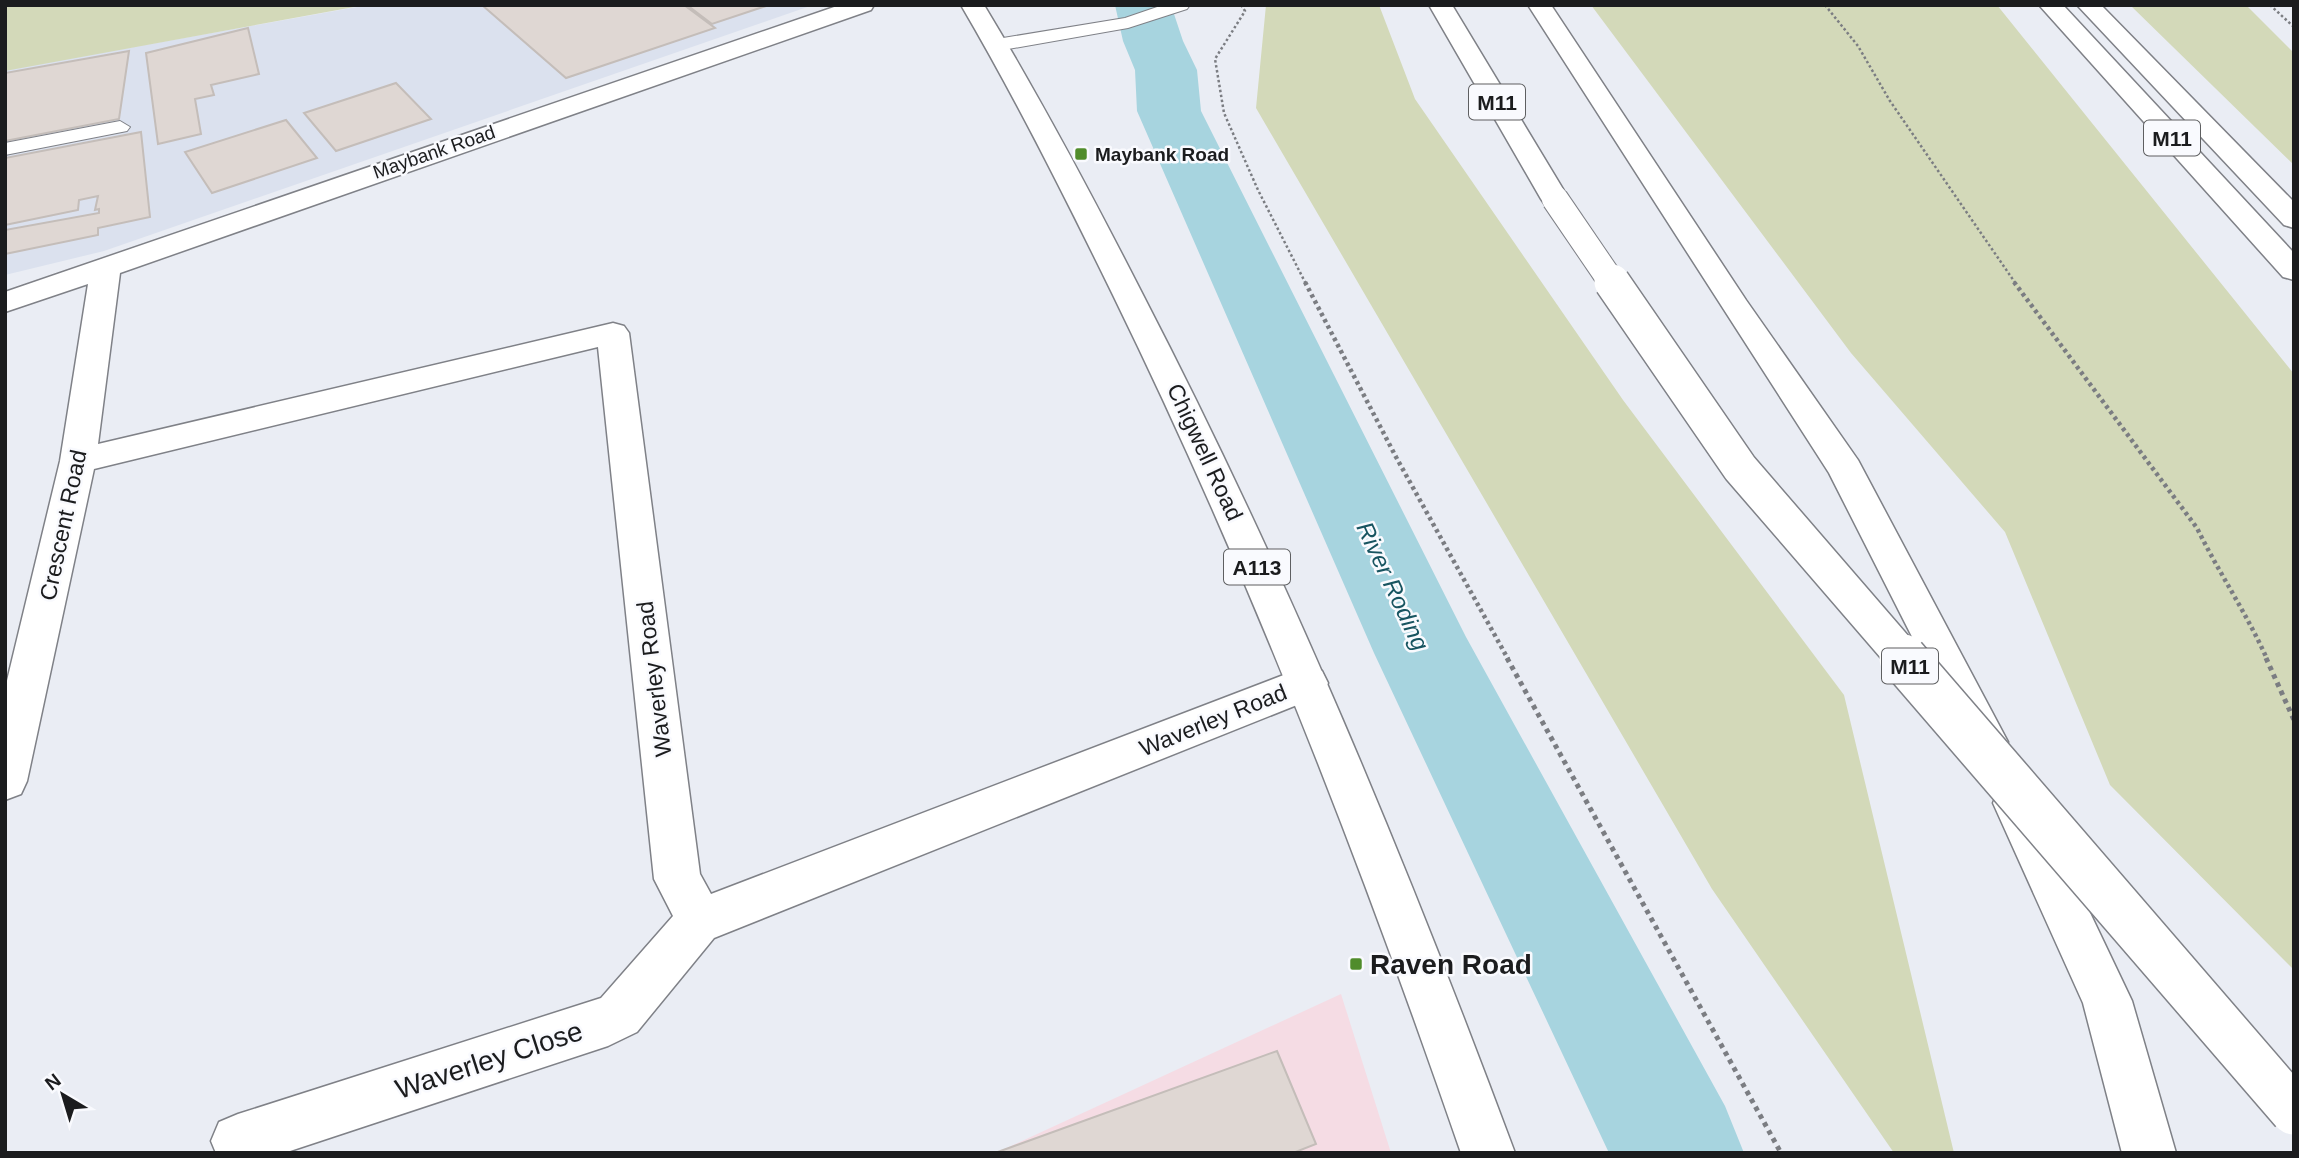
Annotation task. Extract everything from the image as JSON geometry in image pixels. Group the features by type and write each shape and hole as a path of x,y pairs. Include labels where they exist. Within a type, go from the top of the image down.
{"main road":[{"name":"Maybank Road","path":"8,301 863,5"},
{"name":"Chigwell Road","path":"972,5 997,45 1161,357 1307,683 1422,966 1488,1153"},
{"name":"M11","path":"1440,5 1555,199 1740,468 2294,1111"},
{"name":"M11","path":"1539,5 1733,304 1845,469 1962,688 2107,1001 2149,1153"},
{"name":"M11","path":"2052,5 2294,250"},
{"name":"M11","path":"2052,5 2294,271"},
{"name":"M11","path":"2088,5 2294,219"},
{"name":"Crescent Road","path":"5,781 78,461 106,266"},
{"name":"Waverley Road","path":"78,461 613,333 677,879 700,919 727,913 1307,683"},
{"name":"Waverley Close","path":"238,1141 590,1028 619,1015 700,919"}],"lane":[{"path":"997,45 1149,18 1179,6"},
{"path":"5,149 120,127"}],"path":[{"path":"1241,5 1245,11 1215,59 1224,113 1258,190 1396,457 1781,1153"},
{"path":"1825,5 1858,46 1890,101 2042,322 2197,528 2219,572 2249,619 2294,720"},
{"path":"2270,5 2294,27"}],"shaded area":[{"path":"368,5 813,5 104,251 5,275 5,70"},
{"path":"1341,994 1391,1153 996,1153"}],"green space":[{"path":"5,5 365,5 5,71"},
{"path":"1266,5 1379,5 1415,99 1623,400 1844,695 1954,1153 1894,1153 1712,889 1256,108"},
{"path":"1591,5 1997,5 2294,374 2294,970 2110,785 2005,532 1851,353"},
{"path":"2130,5 2246,5 2294,53 2294,165"}],"building":[{"path":"482,5 684,5 715,28 566,78"},
{"path":"687,5 769,5 712,24"},
{"path":"248,28 259,74 211,85 214,95 195,99 201,134 158,144 146,53"},
{"path":"129,51 119,119 5,141 5,73"},
{"path":"396,83 431,119 336,151 304,113"},
{"path":"286,120 317,158 212,193 185,152"},
{"path":"141,132 150,217 98,228 98,235 5,254 5,230 99,213 99,209 95,210 98,196 79,200 78,210 5,225 5,158"},
{"path":"1277,1051 1316,1144 1293,1153 995,1153"}],"waterway":[{"name":"River Roding","path":"1143,5 1153,41 1166,70 1169,111 1424,653 1678,1153"}],"place":[{"name":"Maybank Road","path":"1081,154"},
{"name":"Raven Road","path":"1356,964"}]}
